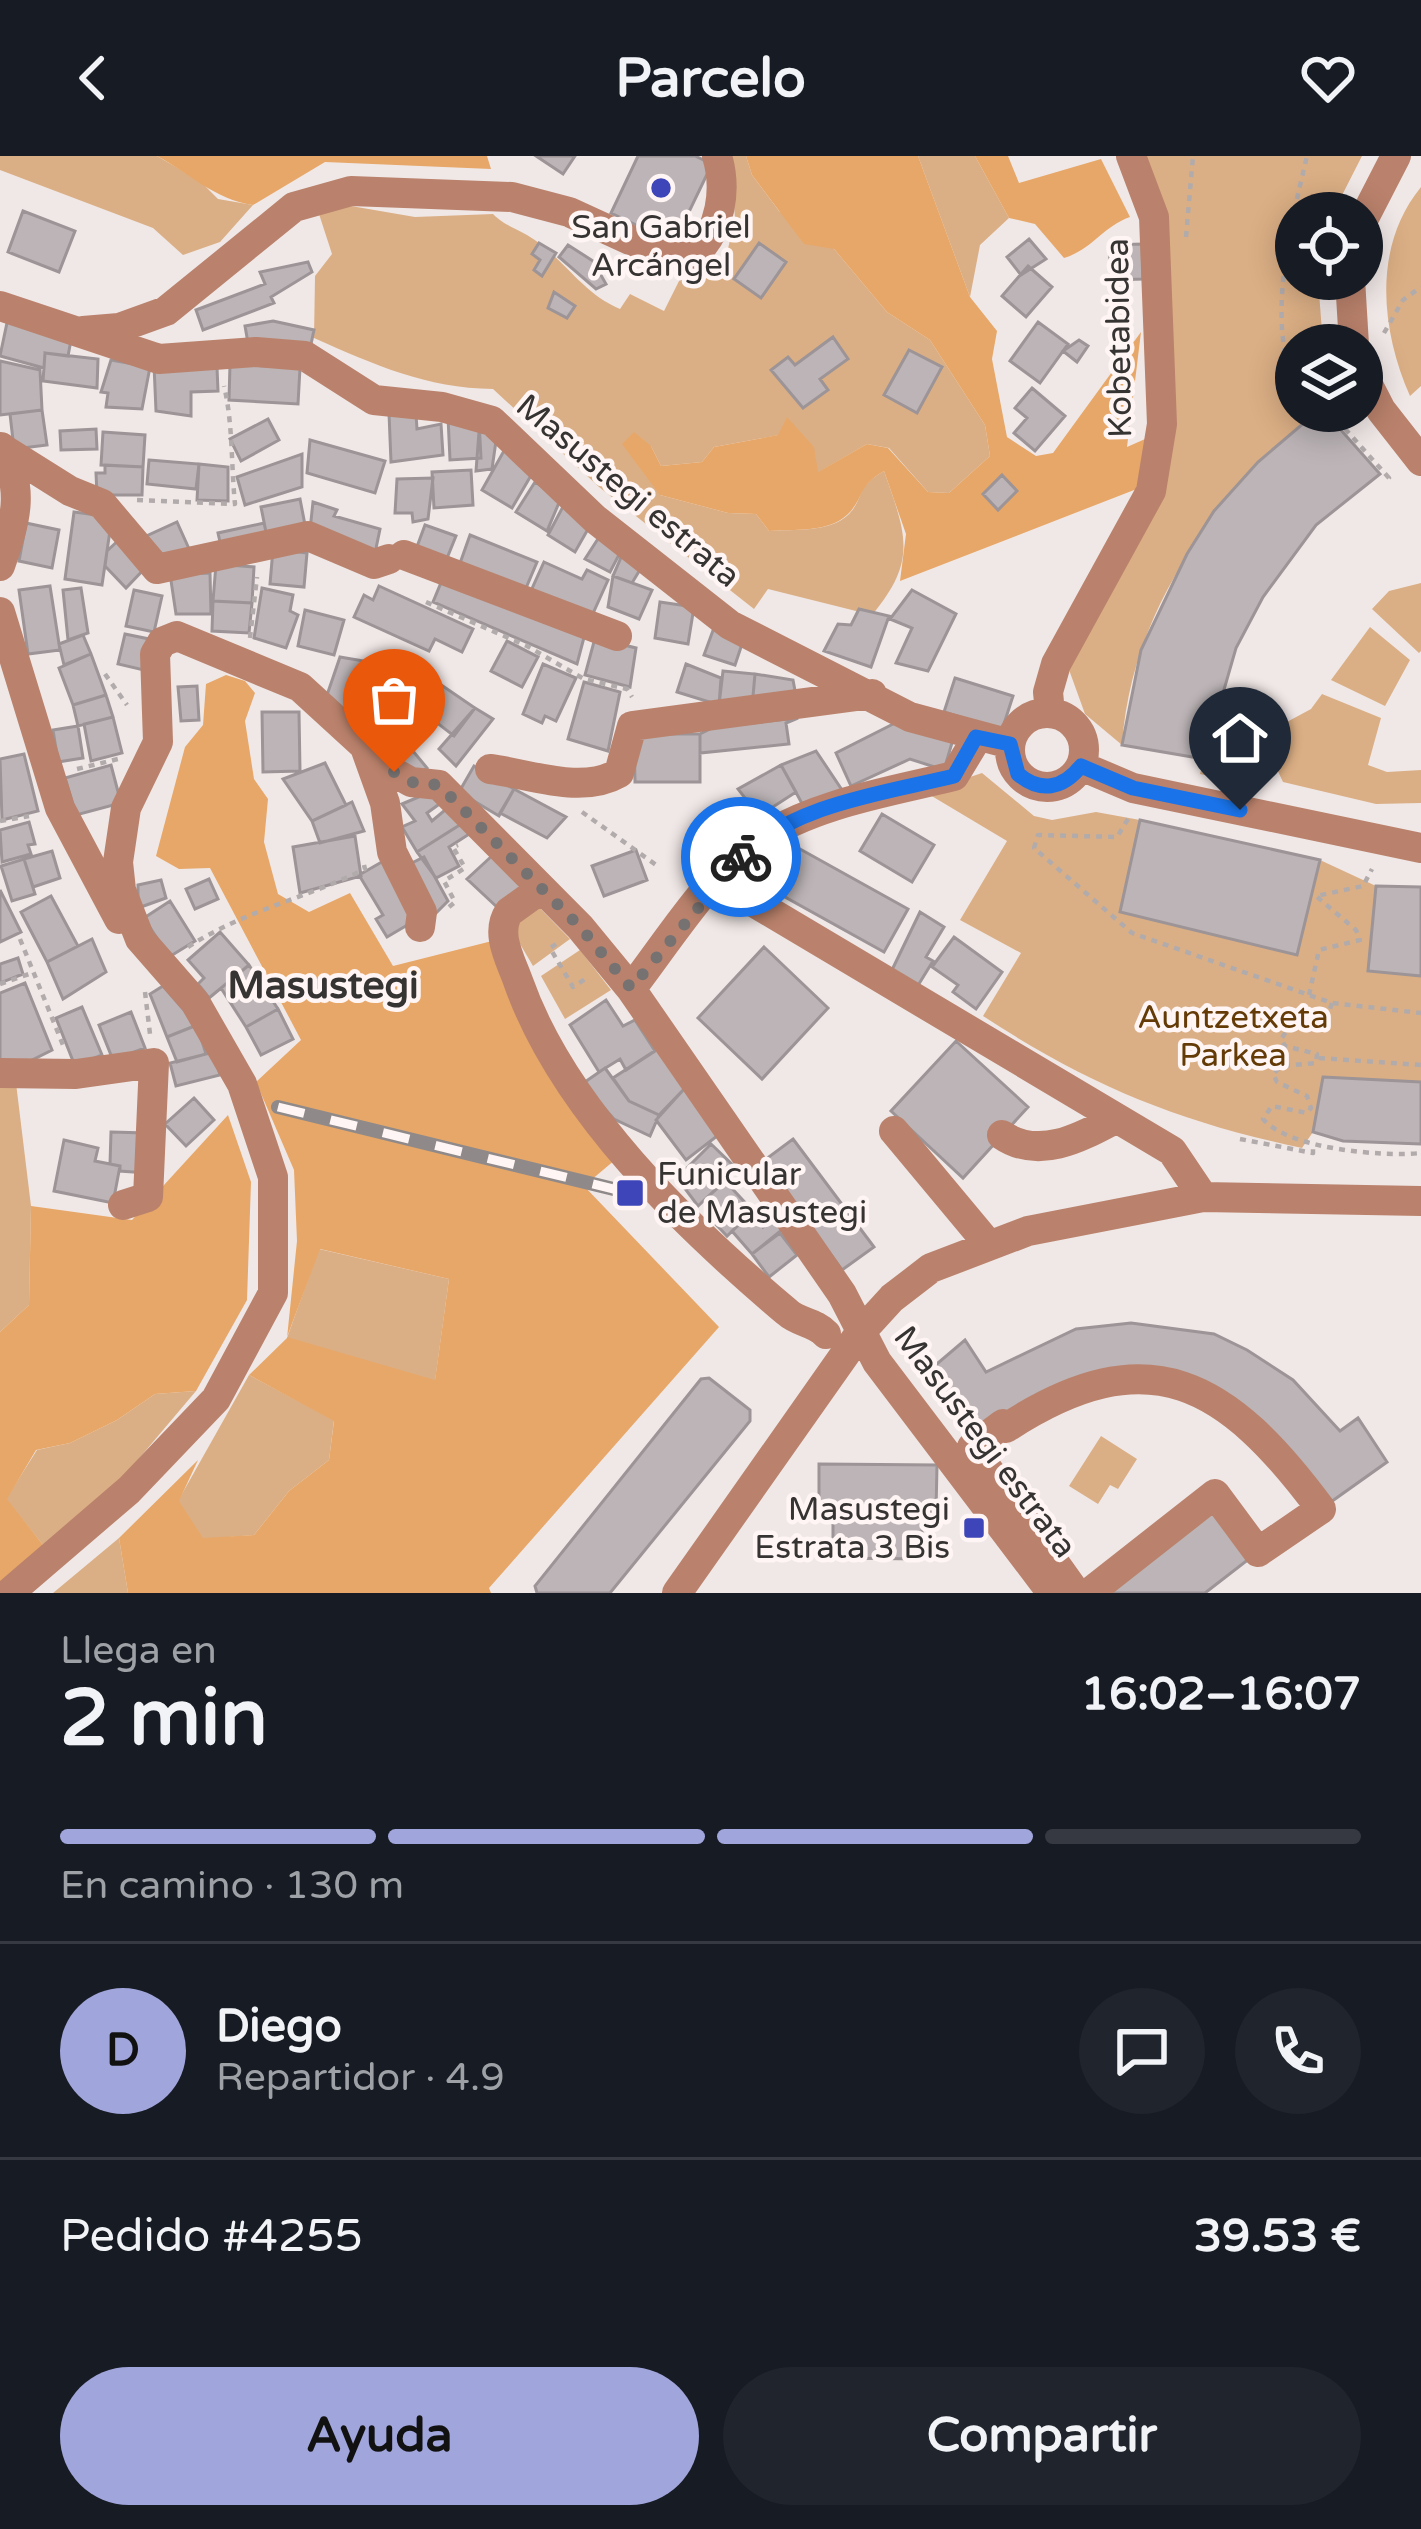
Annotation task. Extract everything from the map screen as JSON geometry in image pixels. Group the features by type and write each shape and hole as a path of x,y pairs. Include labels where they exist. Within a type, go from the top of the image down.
{"street":[{"path":"71,333 119,328 166,311 294,207 351,191 512,197 569,212 654,251 680,258 695,254 717,220 722,184 717,156"},
{"name":"Kobetabidea","path":"1050,713 1056,664 1150,491 1162,424 1154,217 1131,156"},
{"path":"1377,192 1396,156"},
{"name":"Masustegi estrata","path":"0,306 159,359 256,352 304,356 374,400 442,407 492,421 595,519 730,625 910,717 1010,744"},
{"path":"1383,413 1421,461"},
{"path":"2,447 102,504 157,569 308,536 374,564 396,557 617,636"},
{"path":"0,566 18,515 16,476 2,447"},
{"path":"0,612 48,777 88,869 119,920 140,939"},
{"name":"Masustegi estrata","path":"9,1593 129,1490 216,1399 273,1293 273,1177 229,1054 195,1002 153,972 127,913 118,862 126,808 158,742 155,654 162,642 176,636 313,696 411,782 439,785 541,889 631,988 842,1294 860,1333 1052,1593"},
{"path":"490,769 573,784 606,781 619,773 632,726 872,694"},
{"path":"1050,713 1078,731 1081,766 1064,783 1040,787 1018,774 1010,744 1027,718 1050,713"},
{"path":"631,988 757,841 819,813 954,776 976,737"},
{"path":"365,744 385,803 392,852 422,912 420,927"},
{"path":"1081,766 1133,788 1421,848"},
{"path":"718,881 1172,1151 1203,1197"},
{"path":"541,889 509,912 502,936 521,989 582,1103 753,1281 793,1318 826,1334"},
{"path":"0,1073 76,1074 154,1064 148,1197 123,1204"},
{"path":"1002,1135 1037,1146 1069,1143 1117,1118"},
{"path":"893,1131 989,1245"},
{"path":"860,1333 892,1298 931,1268 989,1245 1091,1217 1203,1197 1421,1201"},
{"name":"Masustegi estrata","path":"677,1593 860,1333"},
{"path":"1076,1593 972,1447 1003,1424 1006,1428 1069,1392 1135,1379 1202,1392 1263,1435 1321,1509 1258,1552 1215,1494 1089,1593"}],"path":[{"path":"1286,324 1286,275 1307,156"},
{"path":"1382,324 1421,287"},
{"path":"102,504 145,499 235,504 227,436 231,413 220,357"},
{"path":"1346,432 1386,482"},
{"path":"244,662 260,548"},
{"path":"426,602 527,646 584,679 627,689 632,701"},
{"path":"48,777 132,755"},
{"path":"529,774 659,867"},
{"path":"1130,802 1126,828 1117,837 1038,835 1034,848 1132,933 1333,1003 1421,1012"},
{"path":"444,881 465,868 453,848 465,840"},
{"path":"154,1064 153,972 244,917 365,869 361,854"},
{"path":"1309,995 1318,950 1360,940 1356,930 1323,907 1316,896 1364,886 1372,869"},
{"path":"20,939 65,1051"},
{"path":"550,948 559,965"},
{"path":"0,984 32,973"},
{"path":"1333,1003 1327,1018 1286,1032 1281,1040 1319,1058 1421,1065"},
{"path":"1319,1058 1273,1074 1277,1082 1307,1096 1312,1108 1272,1106 1263,1114 1278,1133 1313,1145 1421,1153"},
{"path":"1240,1139 1312,1153 1313,1145"}],"green space":[{"path":"0,156 157,156 200,181 218,199 253,205 220,242 183,255 153,228 0,170"},
{"path":"730,156 746,156 752,175 779,211 834,249 887,312 930,340 985,425 990,456 949,493 928,492 889,448 867,444 817,473 787,418 779,435 714,447 702,462 661,466 651,446 660,495 728,513 756,514 769,531 810,529 848,515 868,483 884,471 904,546 896,578 872,615 768,589 754,609 599,487 493,389 423,380 314,338 315,276 332,254 319,214 351,206 415,217 493,214 539,243 606,302 620,309 630,294 664,311 684,271 703,268 727,253 735,218"},
{"path":"918,156 975,156 1009,218 980,245 970,297"},
{"path":"1143,156 1362,156 1344,192 1275,192 1275,300 1320,300 1321,324 1275,324 1275,432 1295,432 1214,518 1162,601 1142,646 1122,745 1085,714 1068,667 1170,428"},
{"path":"1421,187 1421,386 1410,396 1393,344 1386,289 1395,236"},
{"path":"1421,583 1419,653 1372,609 1389,591"},
{"path":"1370,627 1410,660 1385,706 1331,680"},
{"path":"1322,694 1381,718 1368,765 1387,772 1421,770 1421,803 1376,804 1283,782 1275,765 1285,723 1311,709"},
{"path":"1252,732 1259,740 1248,785 1200,774 1207,748 1233,748"},
{"name":"Auntzetxeta Parkea","path":"982,773 1034,816 1052,820 1096,812 1140,820 1121,912 1297,954 1320,860 1376,886 1368,971 1421,976 1421,1082 1313,1132 1302,1148 1215,1126 1136,1098 1060,1062 983,1016 1021,953 960,920 1007,841 925,792"},
{"path":"531,899 570,939 533,966 506,920"},
{"path":"580,950 611,990 565,1019 541,976"},
{"path":"0,1082 16,1083 31,1206 29,1305 0,1332"},
{"path":"319,1249 449,1279 435,1381 287,1338"},
{"path":"249,1375 334,1420 329,1460 289,1491 254,1535 203,1539 178,1501"},
{"path":"196,1391 109,1494 43,1545 6,1499 37,1450 70,1443 155,1394"},
{"path":"1101,1436 1137,1459 1118,1489 1110,1485 1098,1504 1069,1486"},
{"path":"119,1538 128,1593 53,1593"}],"shaded area":[{"path":"157,156 487,156 491,169 325,162 253,205 215,192"},
{"path":"746,156 918,156 970,297 997,331 992,359 1007,437 1036,456 1053,453 1141,332 1127,447 1170,428 1147,485 900,581 906,534 884,471 869,482 847,515 810,529 769,531 756,514 728,513 660,495 622,444 634,432 651,446 661,466 702,462 714,447 778,435 787,417 814,447 818,472 867,444 888,448 928,492 949,493 990,456 985,425 930,340 887,312 834,249 804,244 752,175"},
{"path":"975,156 1008,156 1019,183 1101,159 1130,217 1064,258 1035,224 1009,218"},
{"path":"226,675 245,681 255,693 245,721 254,779 268,799 264,842 278,894 309,912 350,893 393,966 496,940 628,1149 584,1186 719,1327 489,1588 491,1593 128,1593 119,1538 198,1460 179,1501 203,1538 254,1535 289,1491 329,1460 334,1421 249,1375 287,1337 297,1241 294,1170 256,1082 301,1040 210,868 179,869 156,856 185,747 203,725 206,684","holes":["320,1249 449,1279 435,1380 287,1337"]},
{"path":"228,1115 251,1182 247,1300 196,1391 155,1394 70,1443 36,1450 7,1499 43,1545 0,1591 0,1332 29,1305 31,1206 132,1220"}],"building":[{"path":"536,156 575,156 563,174"},
{"name":"San Gabriel Arcángel","path":"638,156 695,156 712,164 674,243 611,213"},
{"path":"23,211 75,231 59,272 8,252"},
{"path":"1029,239 1046,259 1021,275 1007,257"},
{"path":"539,243 556,253 542,276 534,270 540,260 532,254"},
{"path":"759,243 786,262 761,298 734,279"},
{"path":"1142,244 1143,279 1111,280 1109,245"},
{"path":"568,245 593,261 606,284 596,289 559,257"},
{"path":"308,262 312,272 271,297 274,303 203,330 196,310 265,284 260,272"},
{"path":"1028,266 1052,287 1026,317 1002,296"},
{"path":"554,292 575,306 567,318 548,308"},
{"path":"8,318 71,340 68,356 45,353 44,368 0,356"},
{"path":"273,321 314,330 310,349 248,343 245,326"},
{"path":"1038,322 1068,344 1040,383 1010,361"},
{"path":"833,337 848,359 820,379 828,390 803,408 771,370 788,357 795,365"},
{"path":"1079,340 1088,346 1077,362 1063,351"},
{"path":"909,350 942,367 917,413 884,395"},
{"path":"45,353 98,359 97,388 43,381"},
{"path":"111,360 150,367 142,409 106,407 108,393 101,392"},
{"path":"0,361 40,370 42,410 0,415"},
{"path":"230,364 300,368 298,404 229,400"},
{"path":"154,365 217,367 218,391 191,392 191,416 156,411"},
{"path":"1032,388 1065,416 1035,451 1014,433 1027,418 1015,408"},
{"path":"42,410 47,445 14,449 10,414"},
{"path":"389,413 416,414 417,429 441,424 443,455 391,462"},
{"path":"448,417 479,421 481,458 450,460"},
{"path":"268,419 279,440 241,461 230,439"},
{"path":"96,429 97,449 61,450 60,431"},
{"path":"103,432 145,435 143,467 101,465"},
{"path":"479,432 497,434 492,469 476,471"},
{"path":"1293,432 1343,432 1380,474 1316,525 1263,597 1236,648 1204,759 1122,745 1141,650 1187,554 1214,511 1258,462"},
{"path":"310,440 385,461 375,493 307,473"},
{"path":"505,449 533,472 512,508 482,490"},
{"path":"302,454 302,487 245,505 237,477"},
{"path":"149,460 199,464 196,489 147,484"},
{"path":"199,464 228,467 228,501 197,500"},
{"path":"105,465 143,467 142,495 97,495 96,473 105,473"},
{"path":"471,470 473,505 434,508 432,472"},
{"path":"1002,475 1017,491 998,510 983,494"},
{"path":"433,478 428,519 413,522 412,513 395,513 397,479"},
{"path":"535,482 561,498 547,531 516,512"},
{"path":"300,499 306,530 267,537 261,507"},
{"path":"566,501 592,522 575,552 548,535"},
{"path":"313,502 337,510 334,516 380,529 374,558 310,530"},
{"path":"74,512 112,517 102,585 65,579"},
{"path":"177,522 190,551 155,567 142,538"},
{"path":"26,523 59,530 52,568 19,561"},
{"path":"264,523 268,541 222,551 218,533"},
{"path":"425,525 456,536 445,563 415,552"},
{"path":"603,531 622,549 610,572 585,559"},
{"path":"470,535 537,562 523,595 458,569"},
{"path":"122,537 148,565 126,588 105,566 107,551"},
{"path":"273,549 307,553 304,587 270,584"},
{"path":"623,553 641,568 632,583 613,576"},
{"path":"544,562 582,579 587,570 608,580 590,620 530,593"},
{"path":"216,564 254,567 252,603 213,601"},
{"path":"210,573 211,614 176,614 170,574"},
{"path":"445,573 586,630 577,664 433,602"},
{"path":"613,576 652,590 639,619 608,607"},
{"path":"50,586 60,650 28,654 19,590"},
{"path":"379,586 473,629 462,652 435,639 429,651 354,617 364,595 373,600"},
{"path":"81,588 88,633 68,640 63,590"},
{"path":"262,588 293,595 290,611 298,615 286,648 254,638"},
{"path":"134,590 162,596 154,632 126,626"},
{"path":"912,590 956,614 928,671 896,663 912,628 890,619"},
{"path":"213,601 252,603 249,633 212,631"},
{"path":"660,602 694,607 688,644 655,638"},
{"path":"859,609 889,616 871,667 824,651 838,624 851,625"},
{"path":"305,610 344,620 334,655 298,646"},
{"path":"715,625 744,638 735,665 704,655"},
{"path":"125,634 154,640 148,671 118,664"},
{"path":"83,635 91,654 64,665 59,644"},
{"path":"595,638 636,648 630,687 585,675"},
{"path":"507,641 538,657 522,687 491,671"},
{"path":"91,654 106,695 73,705 59,668"},
{"path":"340,657 393,666 353,720 326,698"},
{"path":"543,664 576,678 556,721 545,716 542,723 523,714"},
{"path":"686,664 721,678 719,705 677,692"},
{"path":"404,666 429,686 414,705 387,686"},
{"path":"723,671 755,674 752,707 719,705"},
{"path":"755,674 793,680 797,701 752,707"},
{"path":"955,678 1013,696 1002,730 944,712"},
{"path":"434,680 475,708 454,736 414,705"},
{"path":"584,682 620,692 608,751 568,739"},
{"path":"197,686 199,720 181,721 178,687"},
{"path":"106,695 113,717 78,726 73,705"},
{"path":"475,708 493,719 456,766 439,749"},
{"path":"262,712 299,712 300,771 263,772"},
{"path":"384,716 427,768 415,777 370,729"},
{"path":"113,717 122,753 91,761 84,724"},
{"path":"798,718 786,723 789,744 700,753 700,734 714,727"},
{"path":"901,720 954,736 944,770 910,759 851,786 836,753"},
{"path":"78,726 83,758 58,762 53,730"},
{"path":"634,734 700,734 700,782 635,782"},
{"path":"816,751 842,790 805,809 781,765"},
{"path":"24,754 38,811 2,820 0,759"},
{"path":"325,763 346,805 312,821 283,779"},
{"path":"111,765 121,803 76,815 65,778"},
{"path":"781,765 796,792 759,816 738,789"},
{"path":"474,766 514,789 499,816 459,792"},
{"path":"514,789 566,817 547,838 500,813"},
{"path":"435,790 445,800 427,813 432,821 451,805 466,821 417,852 402,827 415,821 402,804"},
{"path":"352,802 364,831 320,843 312,821"},
{"path":"882,814 934,845 912,882 860,851"},
{"path":"1140,820 1320,860 1297,955 1120,912"},
{"path":"466,821 474,831 449,847 459,866 436,878 417,852"},
{"path":"29,822 35,844 28,845 31,854 2,862 0,830"},
{"path":"355,836 361,876 300,893 293,847"},
{"path":"782,839 908,909 884,952 758,882"},
{"path":"636,850 647,880 604,896 592,866"},
{"path":"52,851 60,878 33,887 24,859"},
{"path":"494,854 530,892 498,908 467,879"},
{"path":"424,857 448,901 434,915 406,866"},
{"path":"24,859 35,894 12,901 1,866"},
{"path":"387,859 421,917 387,937 376,919 383,915 359,875"},
{"path":"209,879 218,899 195,909 186,889"},
{"path":"161,880 166,898 138,908 138,885"},
{"path":"1376,886 1421,887 1421,976 1368,971"},
{"path":"0,890 21,932 0,942"},
{"path":"51,896 78,946 47,962 21,912"},
{"path":"170,901 195,941 169,957 144,918"},
{"path":"920,912 944,927 926,957 933,961 917,987 891,972"},
{"path":"220,932 249,965 209,998 198,984 204,978 188,960"},
{"path":"954,937 1002,972 976,1009 953,992 958,985 932,967"},
{"path":"92,939 106,972 63,999 47,962"},
{"path":"764,947 828,1008 762,1079 698,1018"},
{"path":"18,958 23,974 0,983 0,964"},
{"path":"249,965 278,1009 246,1027 221,988"},
{"path":"25,983 52,1050 18,1067 0,1058 0,993"},
{"path":"163,986 197,1025 167,1037 150,994"},
{"path":"606,1000 623,1026 635,1020 655,1051 626,1070 620,1059 599,1072 570,1025"},
{"path":"82,1007 102,1055 75,1066 56,1018"},
{"path":"278,1009 293,1039 261,1055 246,1027"},
{"path":"131,1012 145,1048 113,1060 99,1025"},
{"path":"197,1025 206,1054 177,1062 167,1037"},
{"path":"956,1041 1028,1107 963,1178 891,1111"},
{"path":"659,1048 685,1088 659,1115 629,1101 613,1078"},
{"path":"214,1052 220,1075 176,1086 170,1063"},
{"path":"605,1068 629,1101 659,1115 650,1136 614,1119 582,1084"},
{"path":"1323,1077 1421,1082 1421,1144 1343,1141 1313,1132"},
{"path":"685,1088 721,1133 686,1160 656,1120"},
{"path":"194,1098 214,1120 186,1146 165,1124"},
{"path":"111,1132 146,1133 146,1173 120,1171 120,1166 110,1164"},
{"path":"793,1139 874,1247 842,1270 762,1162"},
{"path":"64,1140 98,1148 95,1161 120,1166 113,1203 54,1191"},
{"path":"711,1144 737,1169 698,1206 677,1178"},
{"path":"725,1181 753,1211 727,1236 708,1216 716,1207 708,1197"},
{"path":"753,1211 763,1227 775,1217 783,1229 752,1254 732,1231"},
{"path":"780,1233 797,1255 769,1277 752,1254"},
{"path":"1131,1323 1214,1334 1247,1350 1293,1380 1340,1431 1358,1418 1387,1462 1321,1509 1202,1392 1069,1392 979,1441 932,1368 965,1340 986,1372 1076,1329"},
{"path":"709,1378 750,1410 750,1421 610,1593 537,1593 535,1586 701,1379"},
{"path":"819,1464 937,1465 936,1512 922,1512 922,1559 833,1558 833,1513 819,1513"},
{"path":"1215,1494 1258,1552 1205,1593 1091,1593"}],"railway":[{"path":"278,1107 630,1193"}],"way so far":[{"path":"394,772 411,782 439,785 580,927 631,988 741,857"}],"place":[{"name":"San Gabriel Arcángel","path":"661,188"},
{"name":"Funicular de Masustegi","path":"630,1193"},
{"name":"Masustegi Estrata 3 Bis","path":"974,1528"}],"district":[{"name":"Masustegi","path":"323,985"}],"route":[{"path":"741,857 757,841 840,804 954,776 976,737 1010,744 1018,774 1040,787 1064,783 1081,766 1133,788 1240,810"}]}
